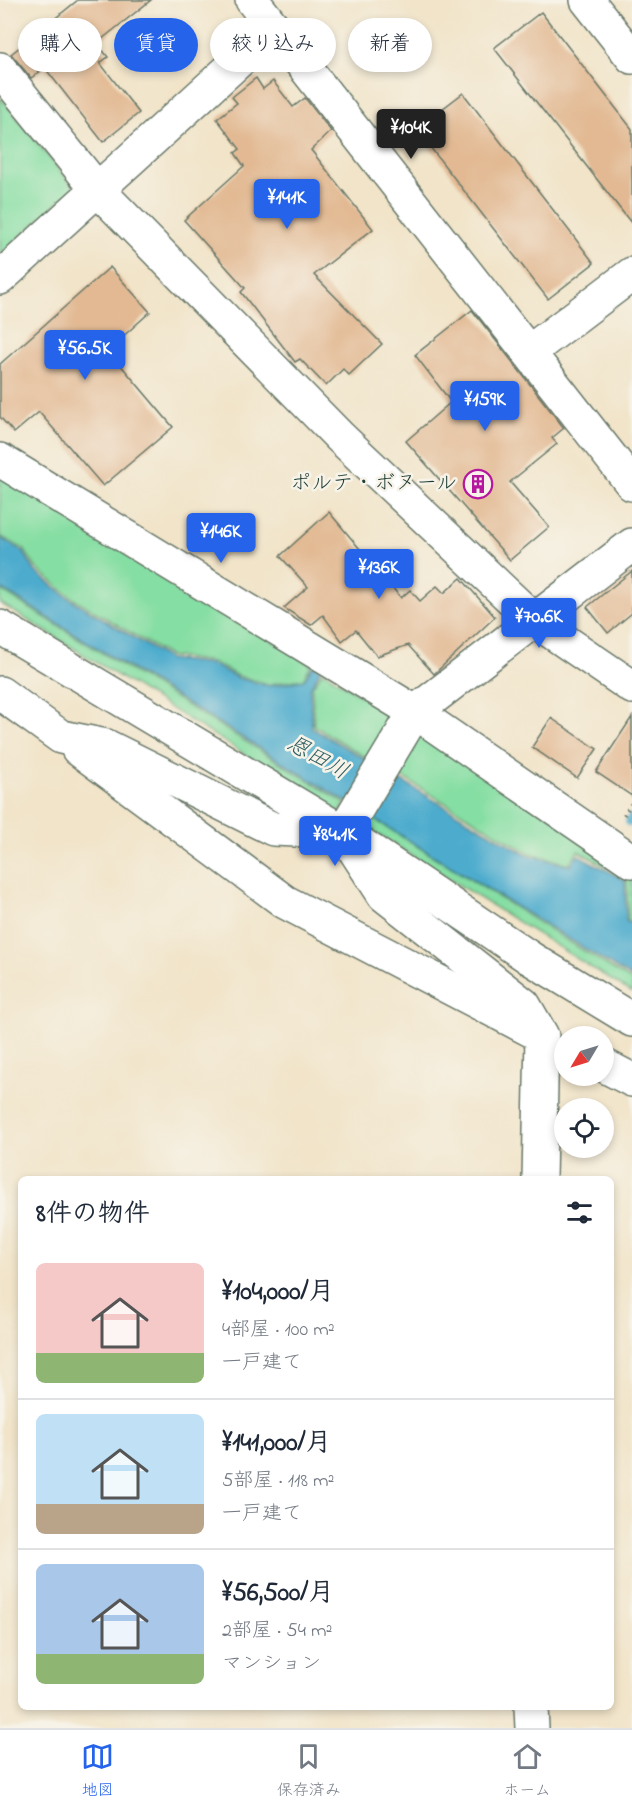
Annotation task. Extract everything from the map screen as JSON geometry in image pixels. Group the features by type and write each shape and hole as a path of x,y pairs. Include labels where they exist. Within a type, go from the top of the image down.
{"street":[{"path":"252,0 267,18"},
{"path":"587,0 632,57"},
{"path":"0,69 96,188 340,437 534,620 632,687"},
{"path":"0,278 226,72"},
{"path":"309,72 632,484"},
{"path":"529,352 632,274"},
{"path":"0,460 415,712 632,861"},
{"path":"343,832 415,712 632,544"},
{"path":"0,627 343,832 530,958 632,1020"},
{"path":"0,693 285,902 553,1041"},
{"path":"61,737 106,746 273,829 343,832"},
{"path":"343,832 384,894 524,1005 553,1041 540,1176"},
{"path":"614,1071 632,1080"},
{"path":"531,1710 532,1728"}],"green space":[{"path":"0,97 74,188 0,255"},
{"path":"0,475 311,664 303,679 269,684 238,676 212,662 169,656 71,597 36,568 24,549 0,536"},
{"path":"0,590 345,803 340,813 0,603"},
{"path":"323,671 395,718 370,760 314,726 312,687"},
{"path":"418,729 632,869 632,922 628,920 627,878 578,851 569,864 527,852 392,771"},
{"path":"367,815 632,981 632,993 361,824"}],"water":[{"name":"恩田川","path":"0,538 23,551 35,571 70,599 169,659 211,664 238,678 269,686 304,680 313,665 321,669 310,688 312,728 525,854 570,866 578,855 625,880 626,921 632,924 632,978 0,588"}],"building":[{"path":"78,0 151,0 128,18 114,18 114,29 102,39 102,18 56,18"},
{"path":"541,12 632,129 632,224 494,48"},
{"path":"18,48 18,62 11,54"},
{"path":"102,49 108,57 102,62"},
{"path":"102,66 139,113 103,142 48,72 102,72"},
{"path":"26,72 39,72 31,78"},
{"path":"256,78 263,89 273,81 293,107 305,98 331,131 311,150 373,229 314,275 382,344 349,375 343,369 326,386 300,359 295,362 241,292 245,288 184,220 244,166 235,153 240,149 217,119 237,103 232,97"},
{"path":"463,93 594,263 548,299 416,129"},
{"path":"110,267 150,312 108,350 173,427 103,486 39,412 14,433 0,417 0,364"},
{"path":"472,310 564,428 552,438 557,444 510,482 549,527 510,560 406,441 451,402 415,355"},
{"path":"329,512 401,598 410,590 420,601 437,586 444,593 461,578 495,617 434,674 408,645 377,656 356,630 342,641 323,615 311,625 284,608 308,587 280,556"},
{"path":"632,571 632,613 608,633 587,607"},
{"path":"632,717 632,796 596,772"},
{"path":"551,718 597,749 577,778 532,747"}],"waterway":[{"path":"630,822 632,818"}],"place":[{"name":"ポルテ・ボヌール","path":"478,484"}]}
